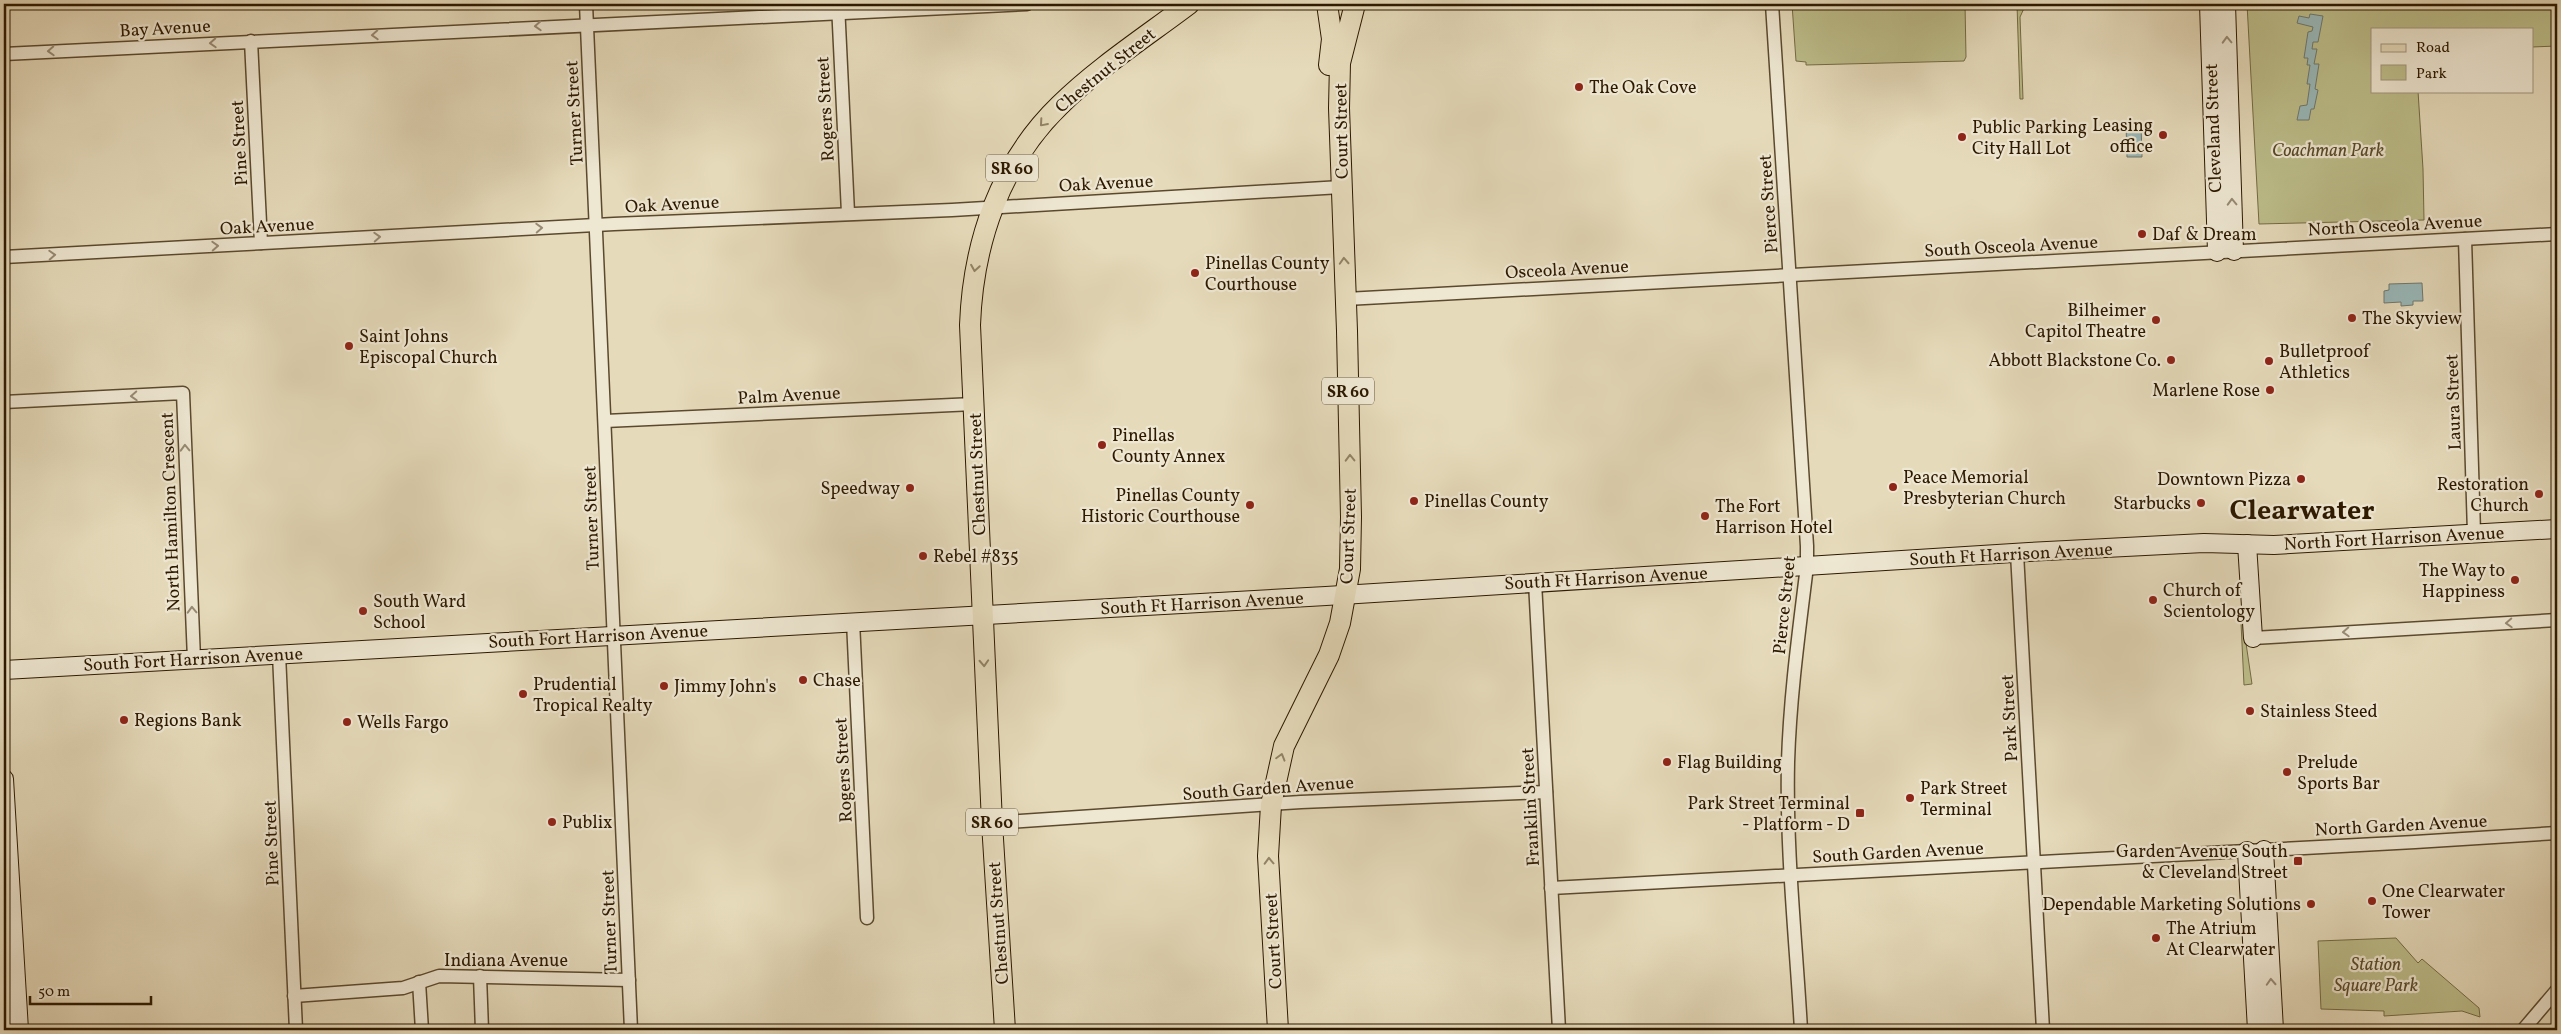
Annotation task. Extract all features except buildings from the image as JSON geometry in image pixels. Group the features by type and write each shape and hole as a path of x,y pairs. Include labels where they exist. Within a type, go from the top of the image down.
{"main road":[{"name":"Chestnut Street","path":"1005,1030 992,823 982,614 970,325 971,291 980,243 993,207 1023,149 1059,105 1081,86 1189,4"},
{"path":"1327,4 1332,40 1327,109 1329,152 1341,187"},
{"name":"Court Street","path":"1278,1030 1268,856 1271,805 1284,746 1329,655 1346,594 1351,517 1339,99 1340,63 1355,4"}],"street":[{"name":"Turner Street","path":"586,4 632,1030"},
{"name":"Bay Avenue","path":"4,54 586,24 838,8 1027,4"},
{"name":"Pierce Street","path":"1772,4 1807,566 1790,722 1788,807 1801,1030"},
{"name":"Cleveland Street","path":"2209,4 2225,251"},
{"name":"Cleveland Street","path":"2225,251 2226,4"},
{"name":"Rogers Street","path":"838,8 848,213"},
{"name":"Pine Street","path":"251,41 261,243"},
{"name":"Oak Avenue","path":"4,258 261,243 993,207 1341,187"},
{"name":"North Osceola Avenue","path":"2225,251 2557,234"},
{"name":"Laura Street","path":"2465,239 2474,533"},
{"name":"South Osceola Avenue","path":"1790,275 2225,251"},
{"name":"Osceola Avenue","path":"1346,300 1790,275"},
{"name":"North Hamilton Crescent","path":"4,402 183,394 194,659"},
{"name":"Palm Avenue","path":"605,421 974,404"},
{"name":"North Fort Harrison Avenue","path":"2239,544 2274,545 2557,529"},
{"name":"South Ft Harrison Avenue","path":"982,614 2017,553 2239,544"},
{"path":"2239,544 2253,638 2557,620"},
{"name":"Park Street","path":"2017,553 2044,1030"},
{"name":"Franklin Street","path":"1535,582 1559,1030"},
{"name":"South Fort Harrison Avenue","path":"4,670 982,614"},
{"name":"Rogers Street","path":"853,621 867,918"},
{"name":"Pine Street","path":"279,654 296,1030"},
{"path":"4,779 19,1030"},
{"name":"South Garden Avenue","path":"992,823 1271,805 1546,792"},
{"name":"North Garden Avenue","path":"2256,851 2557,833"},
{"path":"2256,851 2257,1030"},
{"path":"2256,851 2274,1030"},
{"name":"South Garden Avenue","path":"1552,888 2256,851"},
{"name":"Indiana Avenue","path":"294,996 403,988 439,976 629,980"},
{"path":"480,976 482,1030"},
{"path":"419,982 422,1030"},
{"path":"2524,1030 2557,990"}],"green space":[{"path":"1792,4 1965,4 1966,57 1964,61 1806,65 1806,62 1796,61"},
{"path":"2017,4 2026,4 2020,17 2023,99 2020,99"},
{"name":"Coachman Park","path":"2247,4 2557,4 2557,46 2534,47 2534,28 2371,28 2371,92 2418,92 2424,220 2259,224"},
{"path":"2241,623 2243,623 2252,684 2244,685"},
{"name":"Station Square Park","path":"2396,938 2418,963 2422,959 2479,1008 2480,1017 2462,1011 2384,1016 2384,1011 2321,1009 2318,941"}],"water":[{"path":"2310,14 2323,16 2318,42 2313,42 2312,49 2317,49 2314,64 2319,64 2315,89 2318,90 2314,109 2311,109 2309,120 2297,120 2300,106 2307,105 2310,84 2307,84 2310,65 2307,65 2308,58 2304,58 2308,32 2312,31 2313,27 2297,23 2299,16 2309,18"},
{"path":"2141,124 2142,157 2127,157 2126,125"},
{"path":"2422,283 2423,301 2413,301 2413,305 2401,306 2401,302 2384,303 2384,291 2389,290 2389,284"}],"place":[{"name":"The Oak Cove","path":"1579,87"},
{"name":"Leasing office","path":"2163,135"},
{"name":"Public Parking City Hall Lot","path":"1962,137"},
{"name":"Daf & Dream","path":"2142,234"},
{"name":"Pinellas County Courthouse","path":"1195,273"},
{"name":"The Skyview","path":"2352,318"},
{"name":"Bilheimer Capitol Theatre","path":"2156,320"},
{"name":"Saint Johns Episcopal Church","path":"349,346"},
{"name":"Abbott Blackstone Co.","path":"2171,360"},
{"name":"Bulletproof Athletics","path":"2269,361"},
{"name":"Marlene Rose","path":"2270,390"},
{"name":"Pinellas County Annex","path":"1102,445"},
{"name":"Downtown Pizza","path":"2301,479"},
{"name":"Peace Memorial Presbyterian Church","path":"1893,487"},
{"name":"Speedway","path":"910,488"},
{"name":"Restoration Church","path":"2539,494"},
{"name":"Pinellas County","path":"1414,501"},
{"name":"Starbucks","path":"2201,503"},
{"name":"Pinellas County Historic Courthouse","path":"1250,505"},
{"name":"The Fort Harrison Hotel","path":"1705,516"},
{"name":"Rebel #835","path":"923,556"},
{"name":"The Way to Happiness","path":"2515,580"},
{"name":"Church of Scientology","path":"2153,600"},
{"name":"South Ward School","path":"363,611"},
{"name":"Chase","path":"803,680"},
{"name":"Jimmy John's","path":"664,686"},
{"name":"Prudential Tropical Realty","path":"523,694"},
{"name":"Stainless Steed","path":"2250,711"},
{"name":"Regions Bank","path":"124,720"},
{"name":"Wells Fargo","path":"347,722"},
{"name":"Flag Building","path":"1667,762"},
{"name":"Prelude Sports Bar","path":"2287,772"},
{"name":"Park Street Terminal","path":"1910,798"},
{"name":"Park Street Terminal - Platform - D","path":"1860,813"},
{"name":"Publix","path":"552,822"},
{"name":"Garden Avenue South & Cleveland Street","path":"2298,861"},
{"name":"One Clearwater Tower","path":"2372,901"},
{"name":"Dependable Marketing Solutions","path":"2311,904"},
{"name":"The Atrium At Clearwater","path":"2156,938"}],"district":[{"name":"Clearwater","path":"2302,509"}]}
